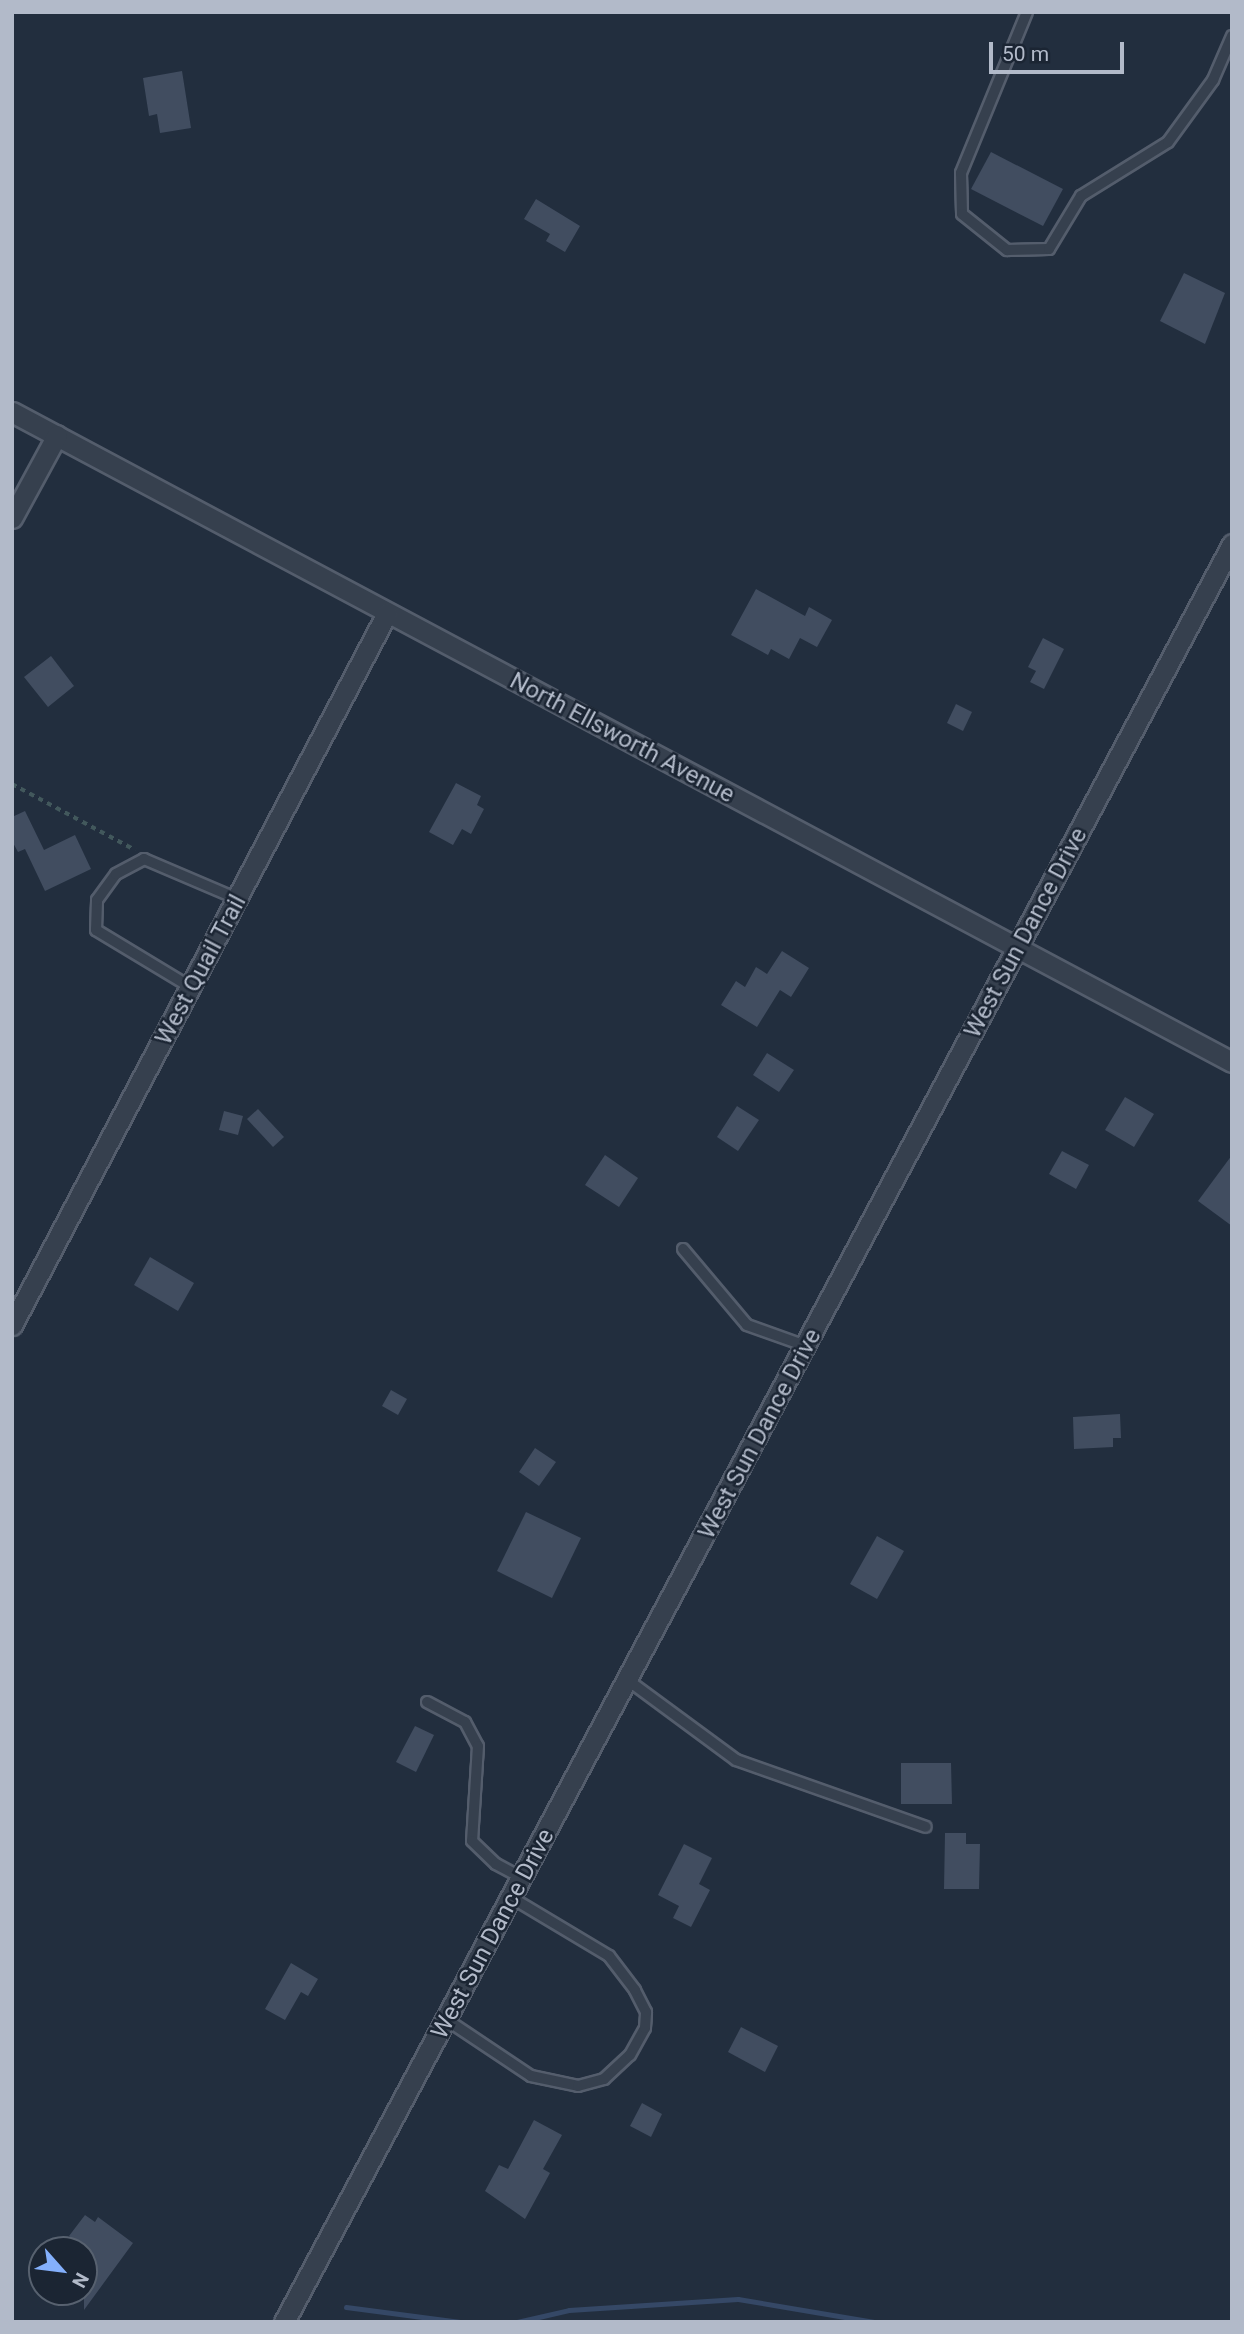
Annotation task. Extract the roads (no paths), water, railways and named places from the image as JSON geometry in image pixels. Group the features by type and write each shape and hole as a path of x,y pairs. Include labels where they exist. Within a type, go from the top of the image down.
{"street":[{"name":"North Ellsworth Avenue","path":"12,412 1232,1062"},
{"path":"12,518 57,435"},
{"name":"West Sun Dance Drive","path":"284,2322 629,1681 1232,544"},
{"name":"West Quail Trail","path":"12,1325 239,899 387,613"}],"lane":[{"path":"1027,12 961,173 962,214 1007,250 1049,249 1081,196 1168,142 1213,80 1232,36"},
{"path":"192,988 96,930 97,900 116,874 152,859 239,899"},
{"path":"683,1250 747,1325 806,1346"},
{"path":"629,1681 736,1760 926,1827"},
{"path":"427,1702 465,1723 478,1746 472,1841 496,1864 523,1878"},
{"path":"446,2020 498,2059 531,2076 578,2086 604,2079 630,2055 645,2028 640,2001 609,1956 512,1898"}],"waterway":[{"path":"517,2322 569,2310 738,2299 874,2322"},
{"path":"346,2307 460,2322"},
{"path":"948,2322 955,2322"}]}
